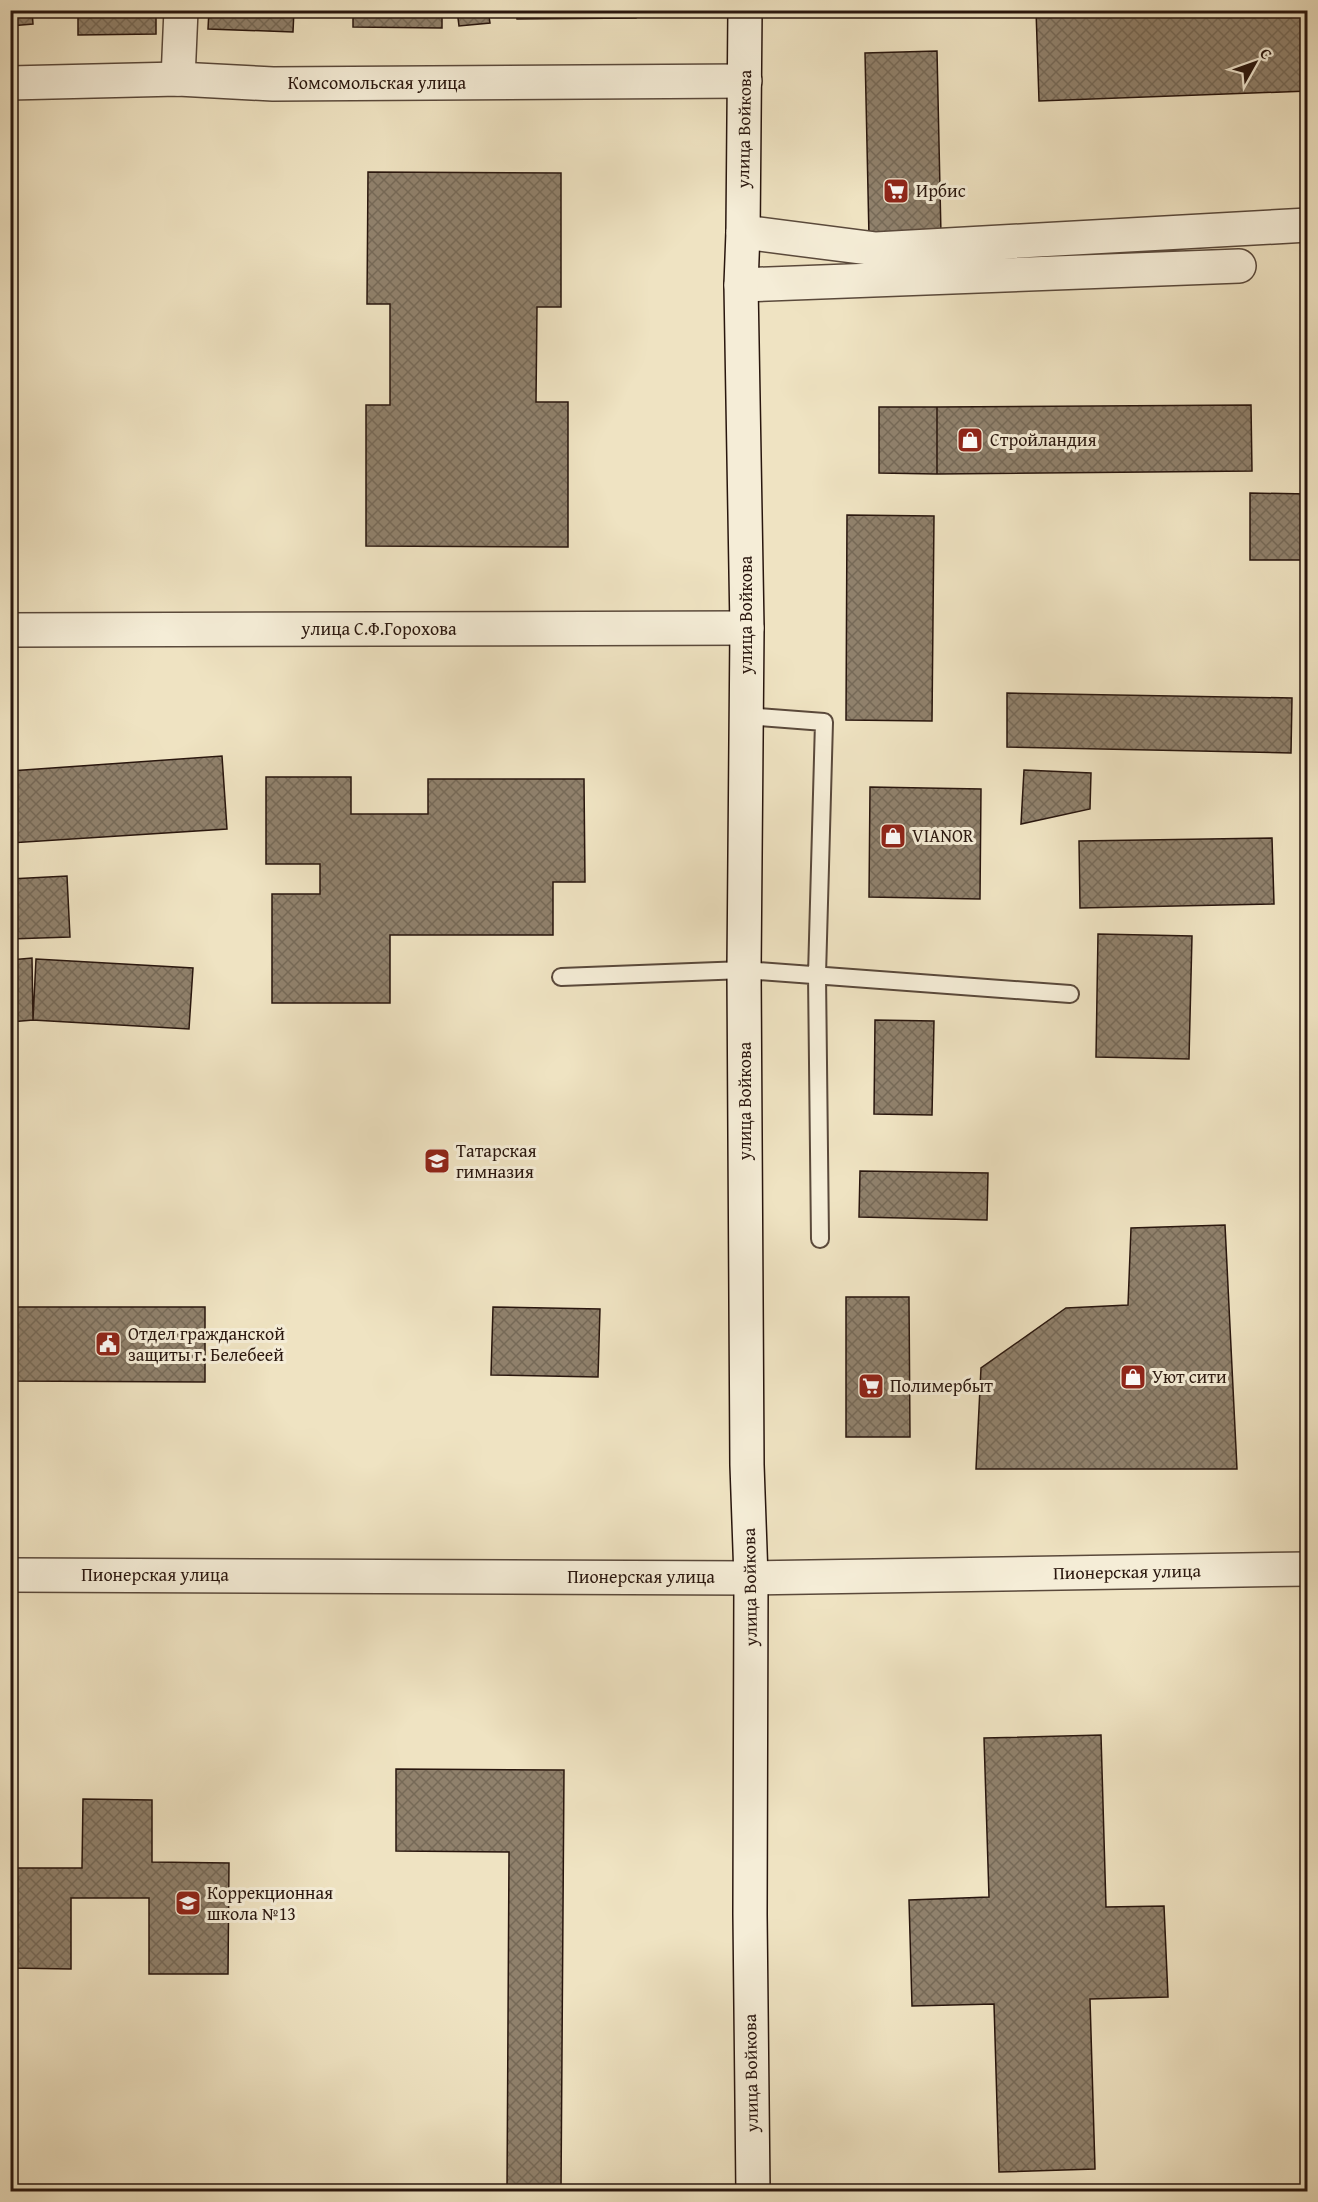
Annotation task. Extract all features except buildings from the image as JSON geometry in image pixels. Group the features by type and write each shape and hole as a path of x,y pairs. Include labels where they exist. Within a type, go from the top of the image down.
{"street":[{"path":"178,79 181,10"},
{"name":"улица Войкова","path":"745,10 741,285 747,628 744,970 747,1453 751,1578 750,1925 753,2192"},
{"name":"Комсомольская улица","path":"10,83 178,79 273,84 745,81"},
{"path":"743,232 876,249 1308,225"},
{"path":"741,285 1239,266"},
{"name":"улица С.Ф.Горохова","path":"10,630 747,628"},
{"name":"Пионерская улица","path":"10,1575 751,1578 1308,1569"}],"lane":[{"path":"746,716 824,722 817,975 820,1239"},
{"path":"561,977 744,970 1070,994"}],"place":[{"name":"Ирбис","path":"896,191"},
{"name":"Стройландия","path":"970,440"},
{"name":"VIANOR","path":"893,836"},
{"name":"Татарская гимназия","path":"437,1161"},
{"name":"Отдел гражданской защиты г. Белебеей","path":"108,1344"},
{"name":"Уют сити","path":"1133,1377"},
{"name":"Полимербыт","path":"871,1386"},
{"name":"Коррекционная школа №13","path":"188,1903"}]}
